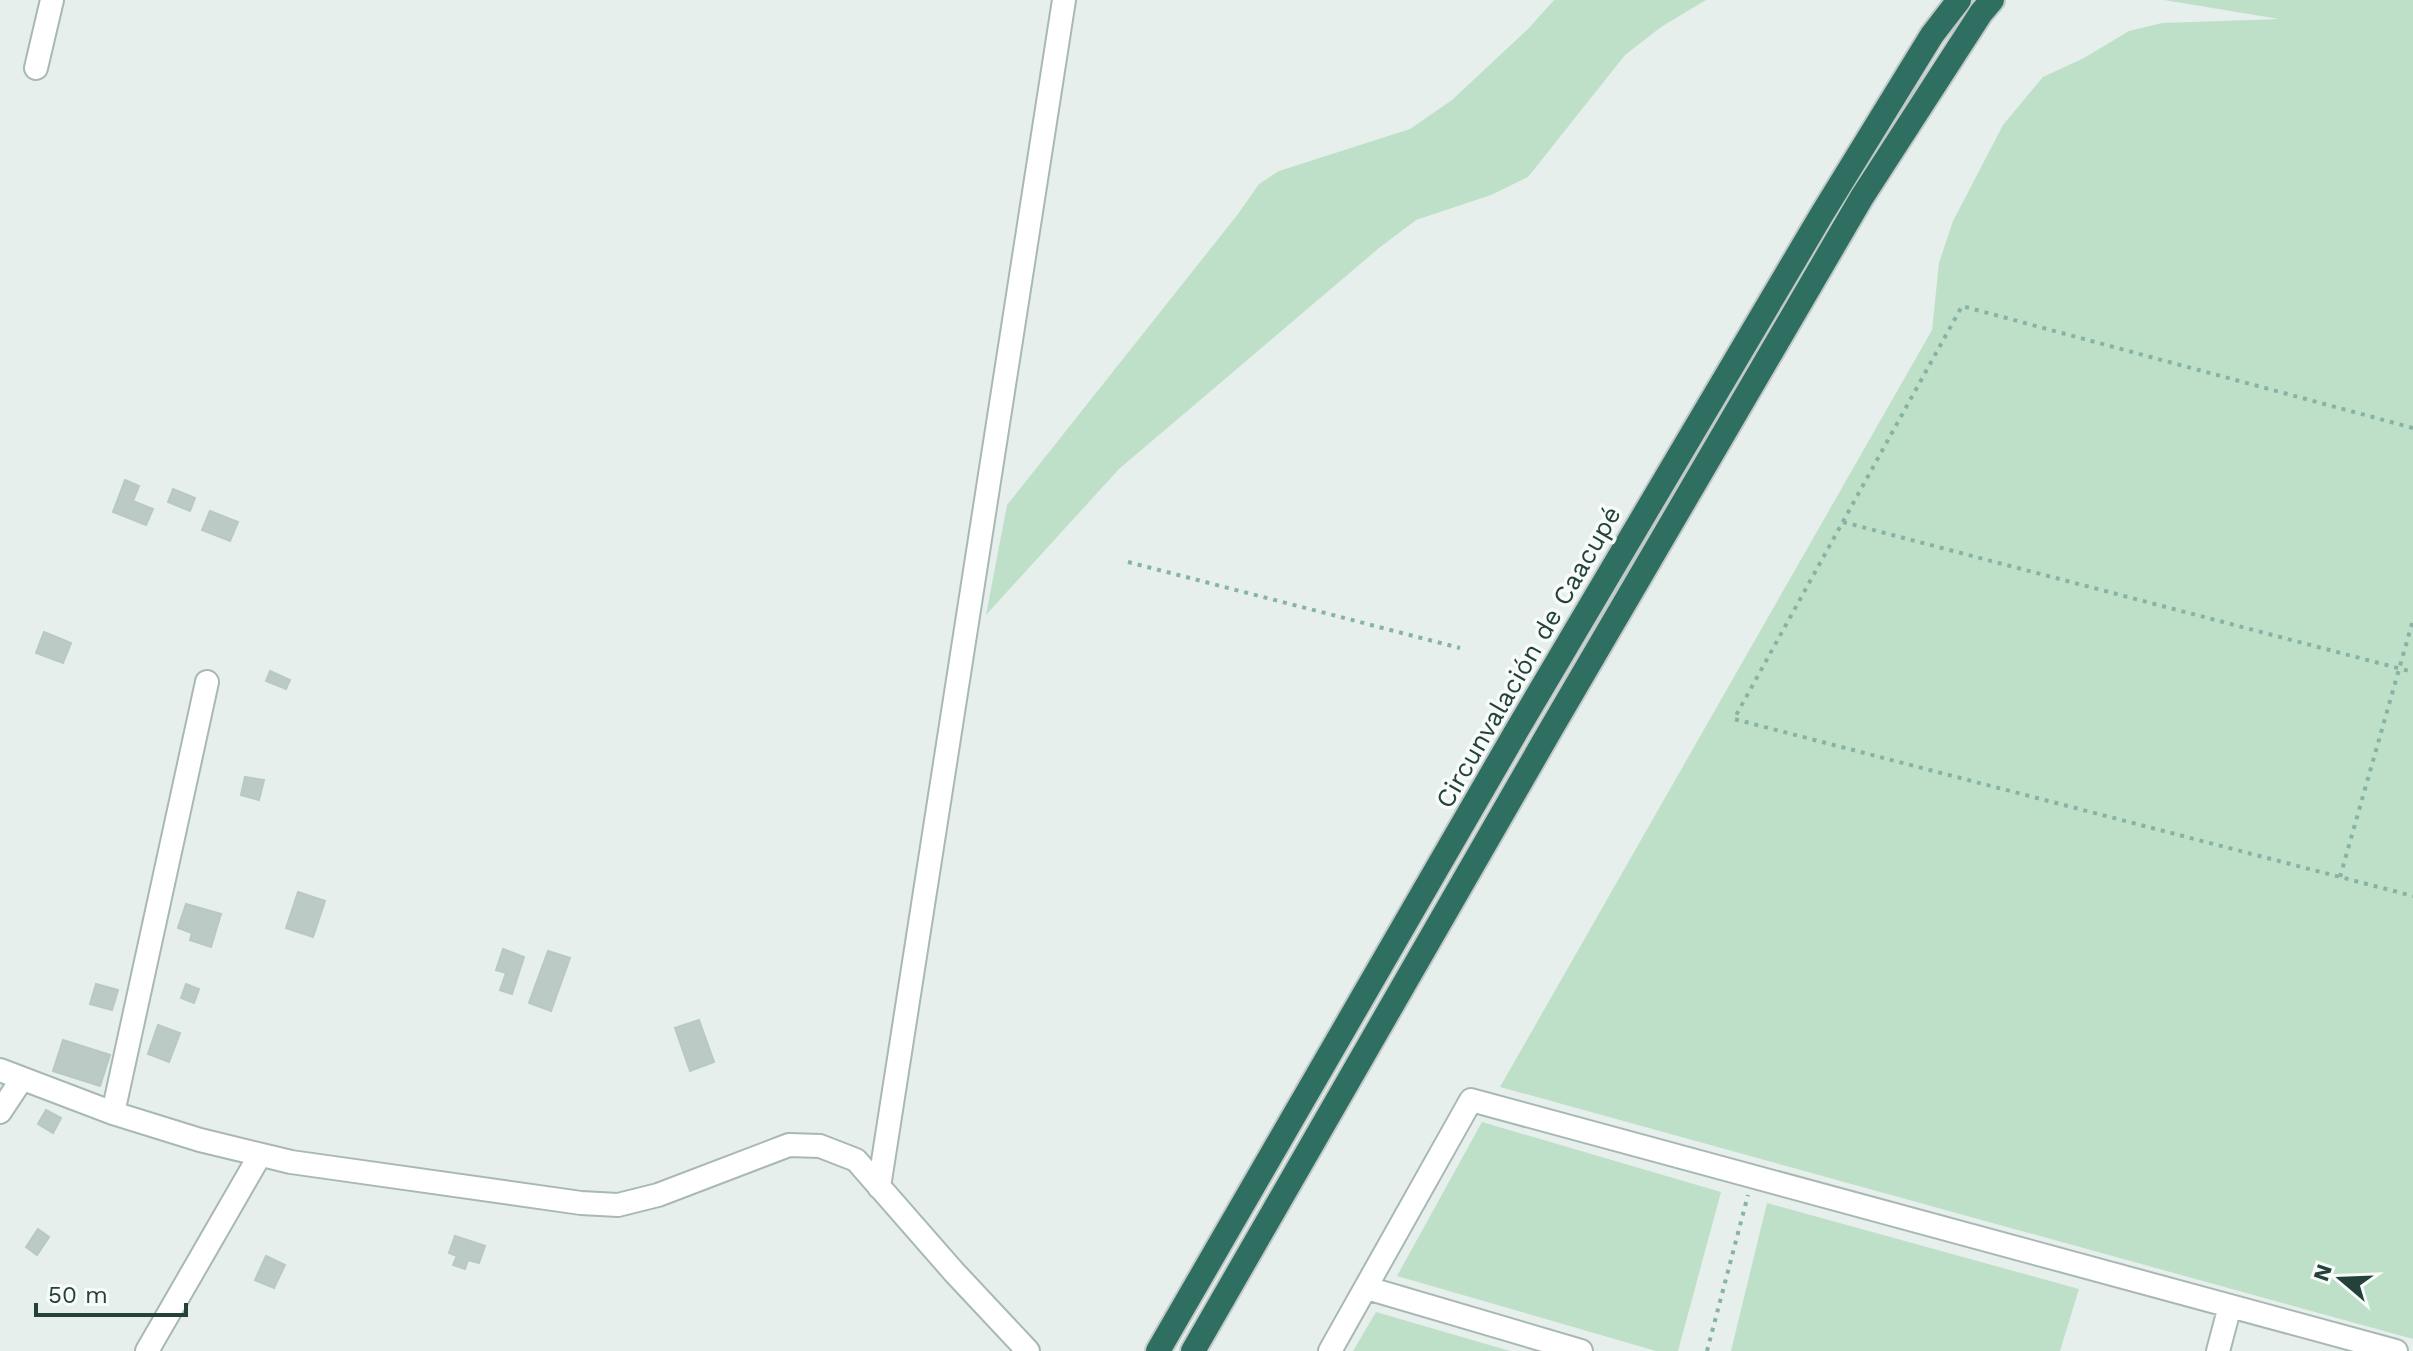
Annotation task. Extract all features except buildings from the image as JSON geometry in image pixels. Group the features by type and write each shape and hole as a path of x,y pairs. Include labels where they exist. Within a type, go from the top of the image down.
{"highway":[{"name":"Circunvalación de Caacupé","path":"1158,1351 1517,730 1822,214 1932,35 1959,0"},
{"path":"1193,1351 1862,197 1992,0"}],"street":[{"path":"36,68 52,0"},
{"path":"879,1187 1064,0"},
{"path":"113,1113 207,682"},
{"path":"0,1070 113,1113 260,1155 581,1203 618,1205 658,1195 789,1145 820,1146 856,1160 1028,1351"},
{"path":"0,1112 22,1079"},
{"path":"1330,1351 1471,1100 2396,1351"},
{"path":"147,1351 260,1155"},
{"path":"1367,1288 1581,1351"},
{"path":"2218,1351 2230,1306"}],"path":[{"path":"2413,428 1962,306 1734,719 2413,896"},
{"path":"1843,522 2413,672"},
{"path":"1128,562 1460,648"},
{"path":"2340,877 2413,620"},
{"path":"1707,1351 1753,1177"}],"green space":[{"path":"1554,0 1706,0 1661,27 1625,55 1528,177 1491,195 1416,220 1119,469 986,615 1007,505 1259,184 1279,171 1410,129 1452,100 1528,29"},
{"path":"2164,0 2413,0 2413,1339 1500,1087 1932,330 1939,263 1953,221 2003,125 2043,77 2084,58 2129,31 2162,23 2279,19"},
{"path":"1482,1122 1721,1192 1678,1351 1656,1351 1397,1276"},
{"path":"1767,1203 2079,1289 2060,1351 1731,1351"},
{"path":"1376,1312 1510,1351 1353,1351"}]}
